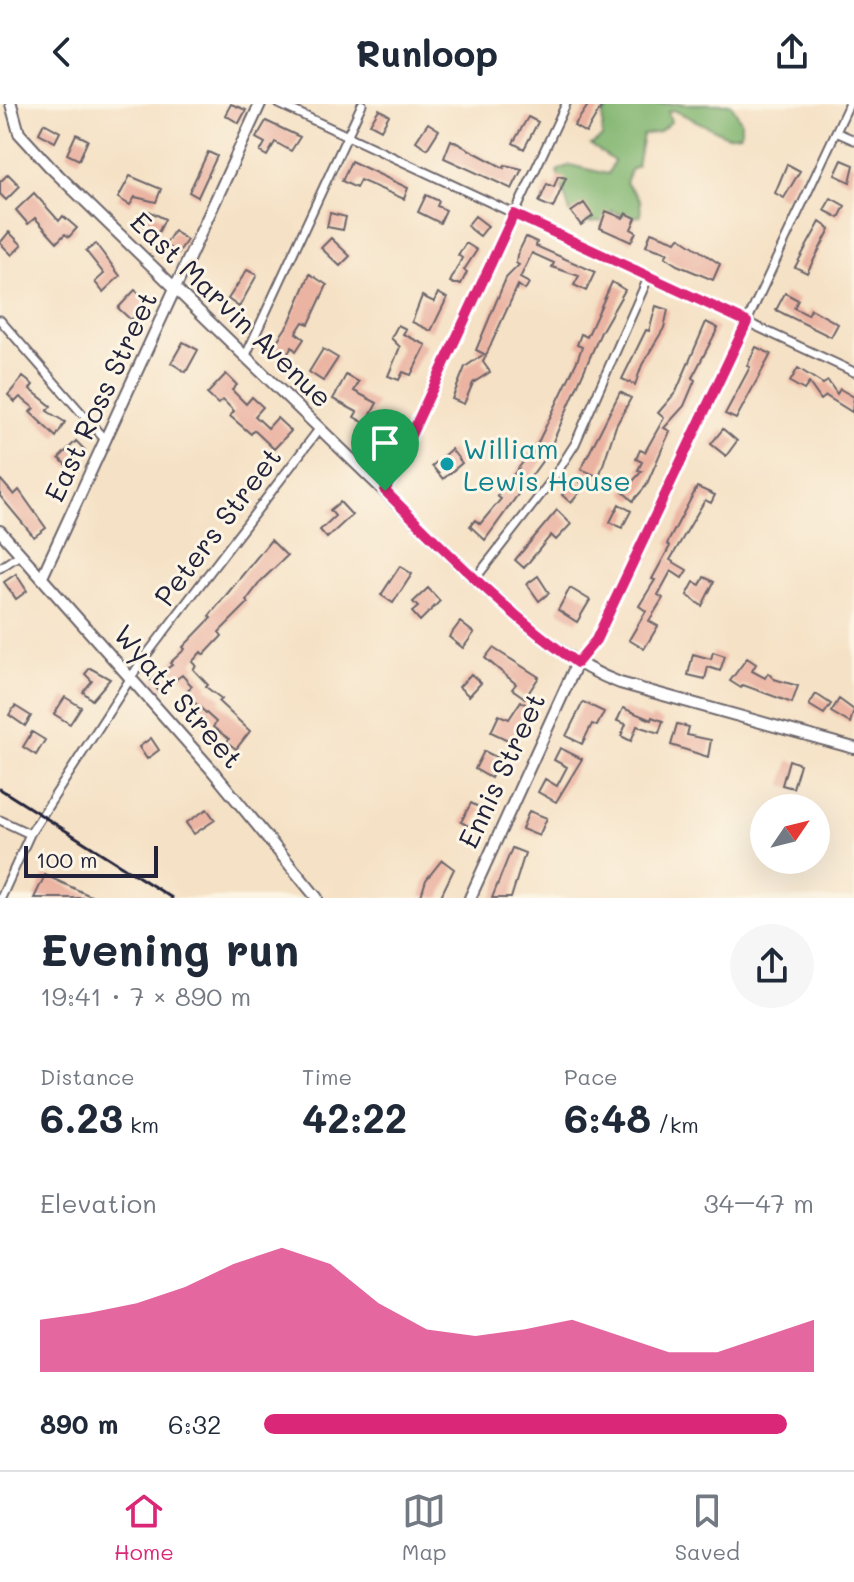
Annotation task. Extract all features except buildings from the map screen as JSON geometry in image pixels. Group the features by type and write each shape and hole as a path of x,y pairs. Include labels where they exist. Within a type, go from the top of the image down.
{"street":[{"name":"East Marvin Avenue","path":"11,104 14,124 25,141 475,579 547,642 577,663 620,683 854,748"},
{"name":"East Ross Street","path":"42,577 178,288 260,104"},
{"path":"279,104 854,372"},
{"path":"246,355 362,104"},
{"path":"385,491 566,104"},
{"path":"577,663 596,640 849,104"},
{"path":"836,132 854,140"},
{"path":"475,579 552,480 575,444 649,276"},
{"path":"0,320 106,441"},
{"name":"Peters Street","path":"1,898 30,834 131,677 320,428"},
{"name":"Wyatt Street","path":"0,531 131,677 317,898"},
{"path":"0,568 21,554"},
{"name":"Ennis Street","path":"470,898 577,663"},
{"path":"0,820 30,834"}],"green space":[{"path":"613,104 731,104 741,121 741,134 727,136 674,110 668,111 671,122 659,132 643,135 637,166 631,169 626,183 640,200 641,216 628,217 612,211 604,221 587,222 570,212 557,171 570,165 608,174 614,161 591,145 602,137 603,114"}],"railway":[{"path":"0,789 172,898"}],"place":[{"name":"William Lewis House","path":"447,464"}],"route":[{"path":"514,214 747,322 623,586 591,649 577,663 547,642 475,579 385,491 514,214"}]}
